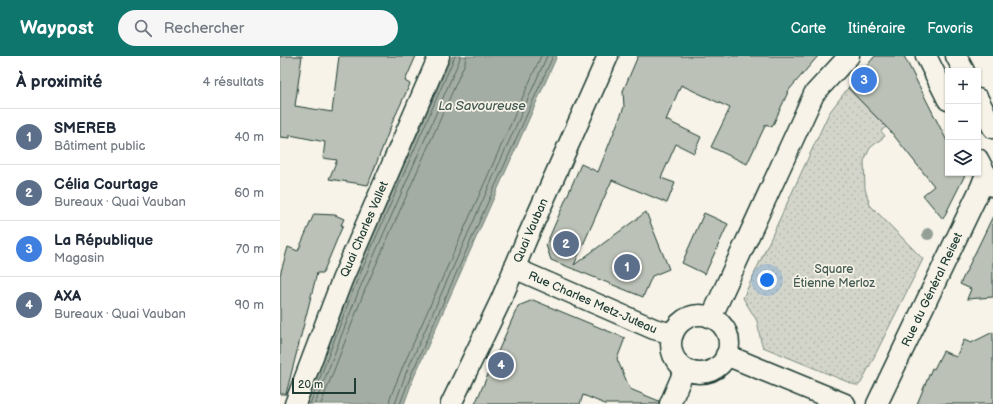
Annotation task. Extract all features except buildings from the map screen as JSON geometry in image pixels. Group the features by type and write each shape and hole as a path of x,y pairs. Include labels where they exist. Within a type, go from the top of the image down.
{"street":[{"name":"Quai Charles Vallet","path":"295,404 342,280 439,56"},
{"name":"Quai Vauban","path":"451,404 501,300 608,56"},
{"path":"711,318 814,94 849,56"},
{"path":"926,56 945,94"},
{"path":"956,56 962,68"},
{"path":"981,104 993,128"},
{"name":"Rue du Général Reiset","path":"877,404 979,192 986,174"},
{"name":"Rue Charles Metz-Juteau","path":"514,268 654,329 673,334"},
{"path":"693,316 711,318 719,323 726,333 728,346 726,355 721,363 713,369 704,372 694,372 685,369 679,364 671,350 673,334 677,326 684,320 693,316"},
{"path":"726,355 845,404"},
{"path":"670,404 685,369"}],"green space":[{"name":"Square Étienne Merloz","path":"848,88 886,127 881,131 885,136 870,148 864,161 865,189 870,205 923,259 859,385 855,385 763,347 757,321 743,298 829,113"}],"water":[{"name":"La Savoureuse","path":"452,56 557,56 414,377 404,404 305,404 350,287"}],"place":[{"name":"La République","path":"864,80"},
{"name":"Célia Courtage","path":"566,244"},
{"name":"SMEREB","path":"627,267"},
{"name":"AXA","path":"501,365"}]}
